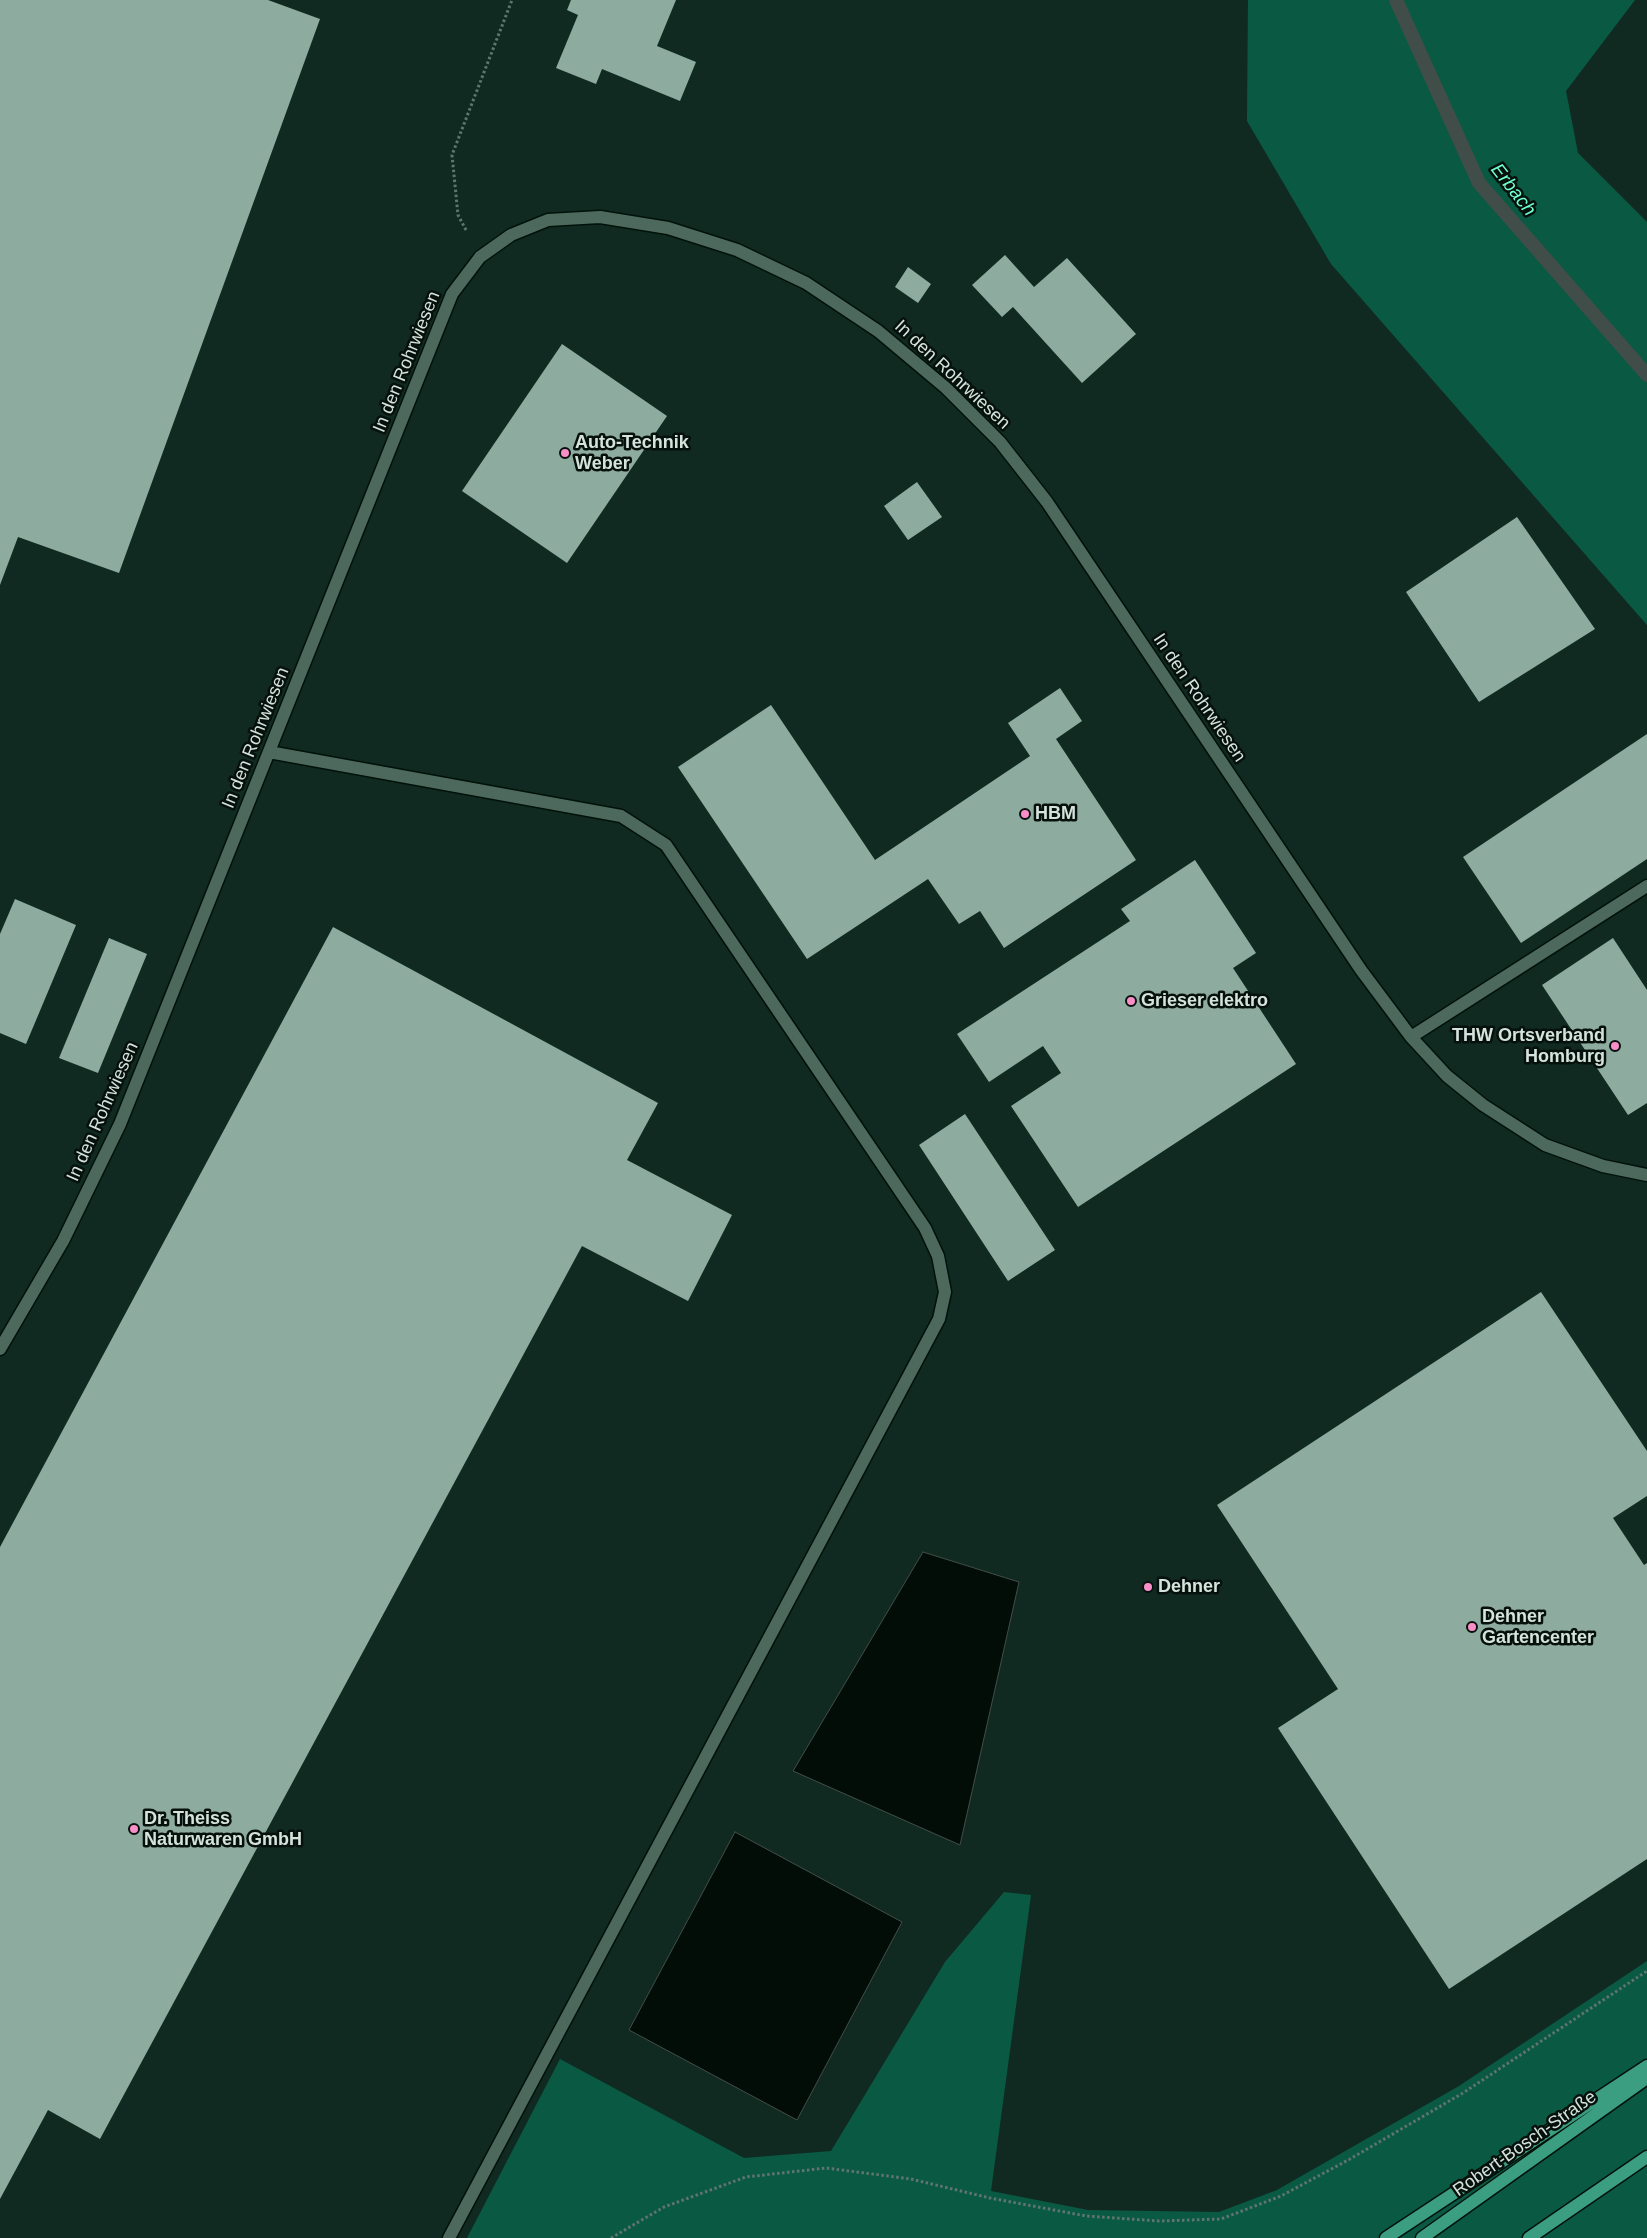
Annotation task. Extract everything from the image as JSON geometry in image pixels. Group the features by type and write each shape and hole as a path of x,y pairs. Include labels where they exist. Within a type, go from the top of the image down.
{"main road":[{"path":"1386,2238 1647,2066"},
{"name":"Robert-Bosch-Straße","path":"1422,2238 1647,2078"},
{"path":"1529,2238 1647,2157"}],"street":[{"name":"In den Rohrwiesen","path":"0,1349 63,1241 120,1124 452,294 480,257 511,234 548,220 600,217 668,228 737,250 806,283 878,331 946,388 1000,442 1047,502 1361,970 1411,1037 1447,1076 1483,1105 1545,1145 1603,1166 1647,1175"},
{"path":"269,752 620,816 666,845 925,1228 938,1256 945,1292 938,1319 449,2238"},
{"path":"1411,1037 1647,886"}],"path":[{"path":"480,257 458,215 452,155 512,0"},
{"path":"611,2238 664,2207 746,2177 826,2168 911,2179 990,2198 1086,2216 1159,2221 1222,2219 1281,2196 1463,2093 1647,1972"}],"green space":[{"path":"1248,0 1635,0 1566,91 1578,153 1647,222 1647,625 1331,264 1247,121"},
{"path":"1004,1892 1031,1895 991,2191 1088,2210 1219,2212 1277,2190 1459,2086 1647,1961 1647,2238 467,2238 560,2059 744,2158 831,2151 945,1962"}],"shaded area":[{"path":"923,1552 1019,1582 960,1845 793,1771"},
{"path":"735,1832 902,1922 797,2120 629,2030"}],"building":[{"path":"0,0 268,0 320,19 119,573 18,537 0,585"},
{"path":"571,0 676,0 657,46 696,62 680,101 602,69 596,84 556,68 578,15 567,10"},
{"path":"1005,255 1034,287 1067,258 1136,334 1082,383 1013,307 1002,317 972,285"},
{"path":"908,267 931,284 918,303 895,287"},
{"name":"Auto-Technik Weber","path":"562,344 667,416 567,563 462,491"},
{"path":"917,482 942,517 908,540 884,506"},
{"path":"1517,517 1595,629 1479,702 1406,592"},
{"name":"HBM","path":"1060,688 1082,721 1056,739 1136,860 1004,948 980,911 959,924 928,879 807,959 678,767 771,705 875,860 1030,756 1008,723"},
{"path":"1647,734 1647,859 1521,943 1463,857"},
{"name":"Grieser elektro","path":"1195,860 1256,953 1233,968 1296,1064 1078,1207 1011,1106 1061,1073 1043,1046 989,1082 957,1034 1130,921 1121,909"},
{"path":"15,899 76,925 26,1044 0,1033 0,934"},
{"name":"Dr. Theiss Naturwaren GmbH","path":"333,927 658,1103 627,1160 732,1215 688,1301 582,1246 100,2139 48,2110 0,2199 0,1547"},
{"path":"109,938 147,954 98,1073 59,1058"},
{"name":"THW Ortsverband Homburg","path":"1613,938 1647,990 1647,1103 1628,1115 1542,985"},
{"path":"965,1114 1055,1250 1008,1281 919,1145"},
{"name":"Dehner Gartencenter","path":"1541,1292 1647,1451 1647,1496 1613,1518 1644,1565 1647,1563 1647,1859 1449,1989 1278,1728 1338,1689 1217,1505"}],"waterway":[{"name":"Erbach","path":"1396,0 1479,183 1647,375"}],"place":[{"name":"Auto-Technik Weber","path":"565,453"},
{"name":"HBM","path":"1025,814"},
{"name":"Grieser elektro","path":"1131,1001"},
{"name":"THW Ortsverband Homburg","path":"1615,1046"},
{"name":"Dehner","path":"1148,1587"},
{"name":"Dehner Gartencenter","path":"1472,1627"},
{"name":"Dr. Theiss Naturwaren GmbH","path":"134,1829"}]}
